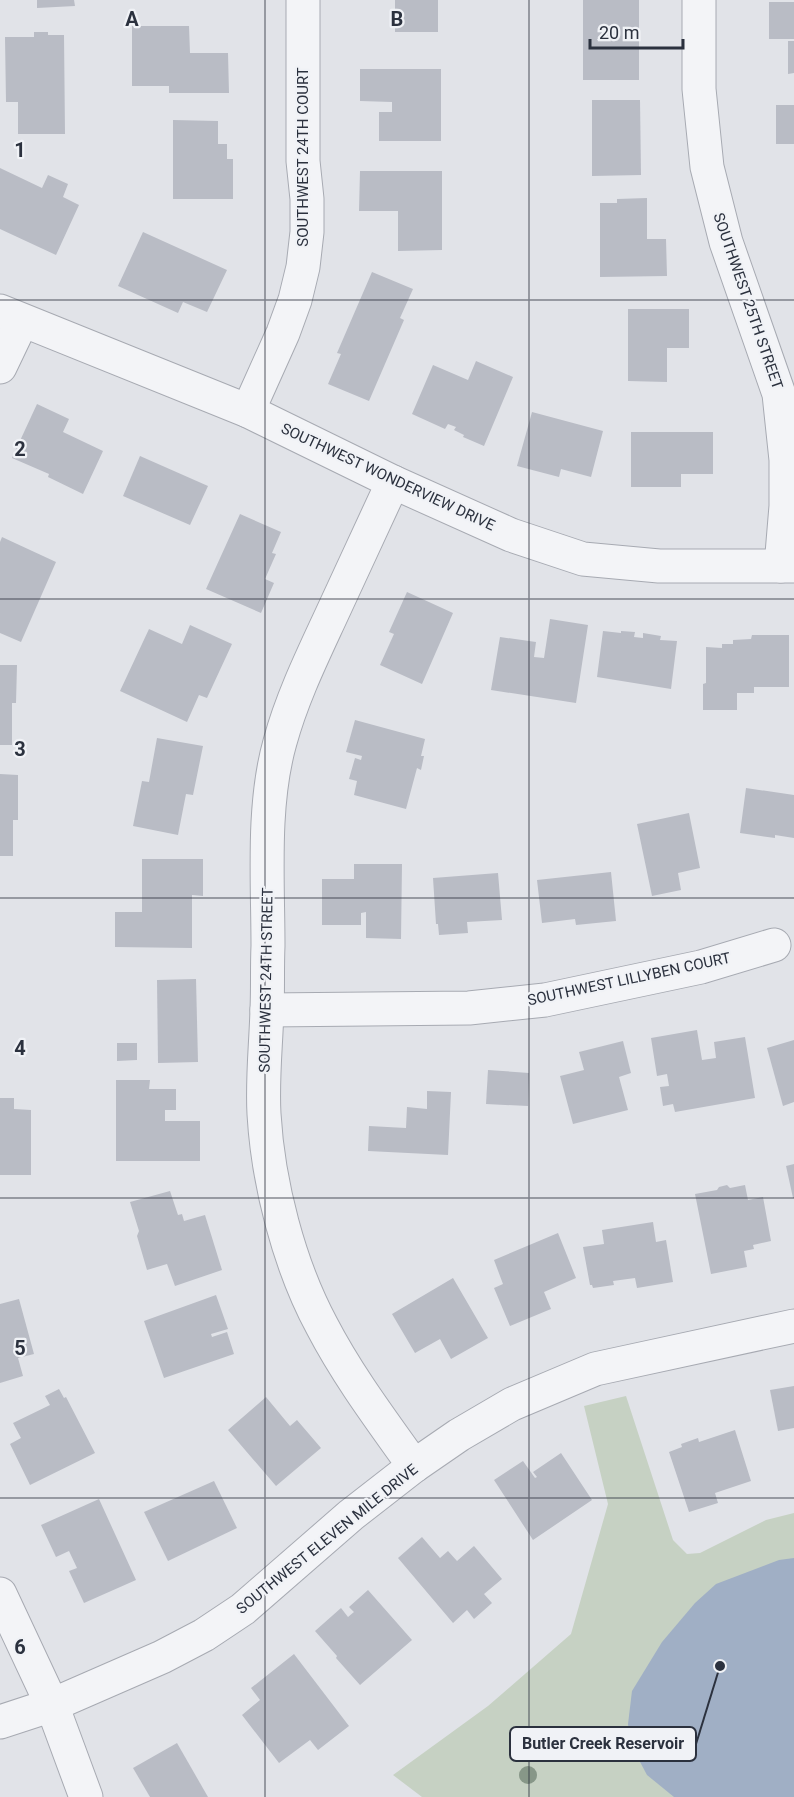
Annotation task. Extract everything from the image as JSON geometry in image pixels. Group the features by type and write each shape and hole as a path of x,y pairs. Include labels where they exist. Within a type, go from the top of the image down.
{"street":[{"name":"SOUTHWEST 24TH COURT","path":"248,411 283,333 295,300 303,267 307,232 307,199 303,161 303,0"},
{"name":"SOUTHWEST 25TH STREET","path":"699,0 699,89 707,166 726,242 779,394 786,460 788,566"},
{"name":"SOUTHWEST WONDERVIEW DRIVE","path":"11,316 248,411 393,483 511,535 583,559 658,566 788,566"},
{"path":"0,367 11,316"},
{"name":"SOUTHWEST 24TH STREET","path":"393,483 290,708 271,783 268,824 264,1114 267,1150 282,1223 306,1293 322,1327 360,1390 414,1466"},
{"name":"SOUTHWEST LILLYBEN COURT","path":"267,1010 469,1008 545,1000 701,967 774,945"},
{"name":"SOUTHWEST ELEVEN MILE DRIVE","path":"0,1722 52,1705 162,1657 204,1635 243,1609 351,1515 414,1466 459,1435 512,1404 605,1366 794,1326"},
{"path":"0,1594 52,1705 86,1797"}],"green space":[{"path":"626,1396 673,1540 687,1554 700,1553 766,1520 794,1513 794,1797 422,1797 393,1775 488,1706 571,1634 608,1504 584,1406"}],"water":[{"path":"794,1558 794,1797 674,1797 647,1775 631,1745 628,1724 632,1691 662,1642 695,1603 716,1584 779,1560"}],"building":[{"path":"37,0 74,0 75,6 37,8"},
{"path":"395,0 438,0 438,32 395,32"},
{"path":"583,0 639,0 639,80 583,80"},
{"path":"769,2 794,2 794,39 769,39"},
{"path":"132,26 189,26 190,53 228,53 229,93 169,93 169,86 132,86"},
{"path":"34,32 64,35 65,134 18,134 18,102 6,102 5,37 34,37"},
{"path":"788,41 794,41 794,73 788,74"},
{"path":"360,69 441,69 441,141 379,141 379,112 392,112 392,102 360,101"},
{"path":"592,100 640,100 641,175 592,176"},
{"path":"776,105 794,105 794,144 776,144"},
{"path":"173,120 218,121 218,144 227,144 227,159 233,159 233,199 173,199"},
{"path":"0,168 42,188 48,175 68,184 63,197 79,205 56,255 0,229"},
{"path":"360,171 442,171 442,250 398,251 398,211 359,211"},
{"path":"647,198 647,239 666,239 667,276 600,277 600,203 617,203 617,199"},
{"path":"143,232 227,270 207,312 183,302 178,313 118,286"},
{"path":"372,272 413,289 400,318 404,320 369,401 328,384 341,354 337,353"},
{"path":"628,309 689,309 689,348 667,348 667,382 628,381"},
{"path":"476,361 513,377 484,446 463,437 464,435 454,430 456,427 448,424 445,429 412,414 433,365 468,380"},
{"path":"37,404 69,419 63,432 103,451 83,494 48,477 49,474 12,458"},
{"path":"532,412 603,431 591,477 561,469 559,477 517,466"},
{"path":"631,432 713,432 713,474 681,474 681,487 631,487"},
{"path":"140,456 208,486 190,525 123,496"},
{"path":"240,514 281,532 272,553 276,554 265,579 274,583 261,613 206,589"},
{"path":"2,537 56,562 21,642 0,633 0,542"},
{"path":"407,592 453,613 422,684 380,665 394,634 389,632"},
{"path":"550,619 588,625 576,703 491,690 500,637 536,642 534,657 544,658"},
{"path":"190,625 232,644 207,698 199,695 187,722 120,691 149,629 182,644"},
{"path":"603,631 635,632 634,637 643,638 643,633 661,636 660,640 677,641 671,689 597,677"},
{"path":"752,635 789,635 789,687 754,687 754,693 737,693 737,710 703,710 706,647 722,648 722,644 733,644 733,640 751,639"},
{"path":"0,665 17,665 16,703 12,703 12,745 0,745"},
{"path":"355,720 425,739 421,770 417,768 406,809 354,795 357,781 349,779 355,758 361,760 362,756 346,752"},
{"path":"157,738 203,746 193,795 186,794 178,835 133,826 142,781 149,782"},
{"path":"0,774 18,775 18,820 13,820 13,856 0,856"},
{"path":"746,788 794,795 794,838 740,833"},
{"path":"689,813 700,868 678,873 681,890 652,896 637,824"},
{"path":"142,859 203,859 203,896 192,895 192,948 115,947 115,912 142,912"},
{"path":"354,864 402,864 401,939 366,938 366,912 361,913 361,925 322,925 322,879 354,879"},
{"path":"611,872 616,921 576,925 575,919 542,923 537,880"},
{"path":"498,873 502,920 467,922 468,933 439,935 438,924 436,924 433,878"},
{"path":"196,979 198,1062 158,1063 157,980"},
{"path":"697,1030 702,1060 716,1058 714,1042 745,1037 755,1098 675,1112 673,1104 663,1106 660,1087 669,1086 667,1074 657,1076 651,1038"},
{"path":"794,1040 794,1102 783,1106 767,1048"},
{"path":"623,1041 631,1073 619,1077 628,1110 573,1124 560,1076 584,1070 579,1052"},
{"path":"117,1043 137,1043 137,1060 117,1061"},
{"path":"488,1070 529,1073 528,1106 486,1104"},
{"path":"116,1080 150,1080 149,1089 176,1089 176,1110 165,1110 165,1121 200,1121 200,1161 116,1161"},
{"path":"427,1091 451,1092 448,1155 368,1151 369,1126 406,1128 407,1107 427,1109"},
{"path":"0,1098 14,1098 14,1109 31,1110 31,1175 0,1175"},
{"path":"794,1164 794,1198 793,1198 786,1166"},
{"path":"727,1185 730,1188 745,1185 748,1200 763,1197 771,1241 753,1245 754,1249 744,1251 747,1267 711,1274 695,1194 717,1190"},
{"path":"170,1191 178,1215 182,1214 184,1221 205,1215 222,1270 175,1286 167,1264 147,1270 130,1202"},
{"path":"653,1222 656,1242 666,1240 673,1282 637,1288 635,1278 613,1281 614,1285 593,1288 590,1285 583,1247 604,1244 602,1230"},
{"path":"558,1233 576,1278 544,1292 551,1309 510,1326 494,1288 503,1284 494,1260"},
{"path":"453,1278 488,1338 451,1359 440,1339 415,1353 392,1314"},
{"path":"216,1295 228,1329 211,1334 212,1337 227,1332 234,1354 164,1378 144,1321"},
{"path":"19,1299 34,1354 18,1358 23,1376 0,1383 0,1304"},
{"path":"794,1386 794,1428 778,1431 770,1390"},
{"path":"59,1389 64,1398 66,1397 95,1453 30,1485 10,1444 21,1438 13,1423 50,1405 45,1396"},
{"path":"266,1397 290,1426 297,1420 321,1448 276,1486 228,1430"},
{"path":"735,1430 751,1481 715,1493 718,1503 689,1512 669,1452 682,1447 681,1444 698,1438 699,1442"},
{"path":"561,1453 592,1500 533,1540 494,1480 523,1461 535,1478 537,1477 533,1472"},
{"path":"214,1481 237,1528 168,1561 144,1512"},
{"path":"99,1499 136,1580 84,1603 69,1571 77,1568 69,1551 56,1557 41,1525"},
{"path":"422,1537 440,1558 448,1551 457,1561 474,1546 502,1579 484,1594 492,1603 474,1619 467,1610 453,1623 398,1558"},
{"path":"368,1590 412,1640 360,1685 315,1631 341,1608 348,1617 354,1612 349,1607"},
{"path":"294,1654 349,1726 318,1750 310,1740 279,1763 242,1715 260,1700 251,1688"},
{"path":"177,1743 208,1797 150,1797 133,1768"}],"place":[{"name":"Butler Creek Reservoir","path":"720,1666"}]}
